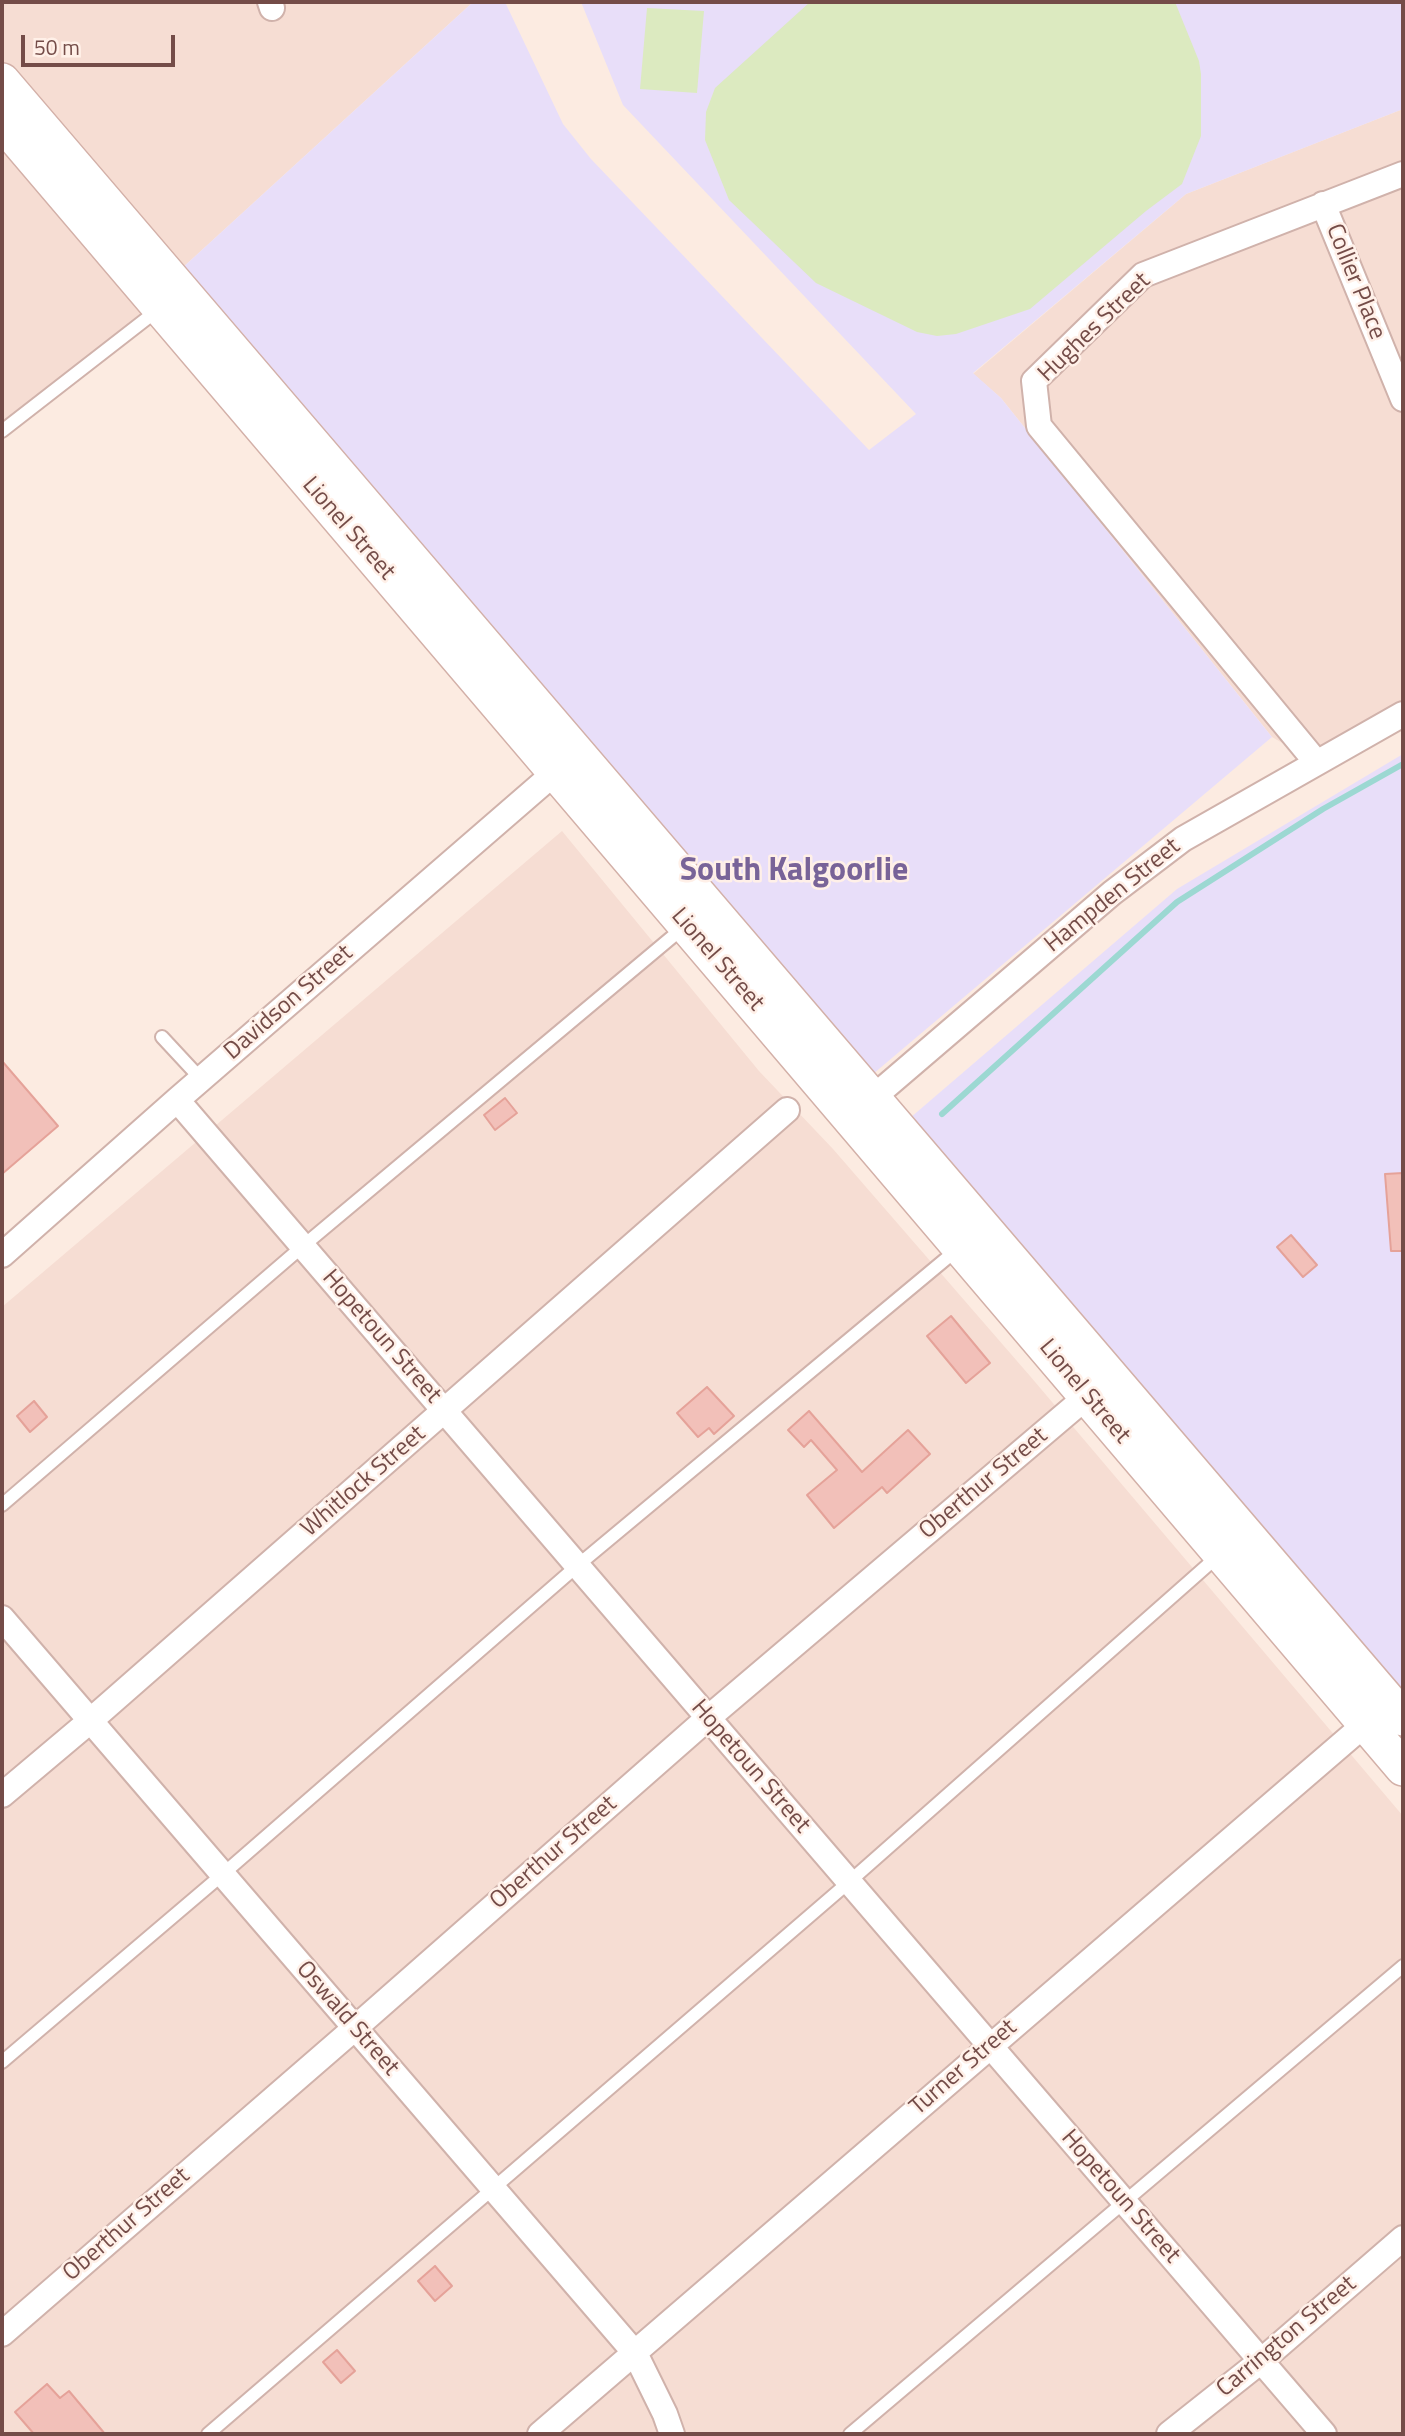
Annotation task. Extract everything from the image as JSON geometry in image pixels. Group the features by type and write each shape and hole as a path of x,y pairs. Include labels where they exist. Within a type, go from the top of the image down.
{"street":[{"name":"Lionel Street","path":"2,81 9,123 159,309 567,763 687,925 861,1107"},
{"name":"Lionel Street","path":"9,123 567,763 1233,1543 1386,1715 1403,1768"},
{"name":"Hughes Street","path":"1317,763 1039,426 1034,381 1143,275 1403,174"},
{"name":"Collier Place","path":"1323,204 1403,398"},
{"name":"Hampden Street","path":"861,1107 1133,877 1184,839 1403,714"},
{"name":"Davidson Street","path":"2,1255 567,763"},
{"name":"Hopetoun Street","path":"177,1100 1324,2434"},
{"name":"Whitlock Street","path":"2,1795 90,1721 787,1110"},
{"name":"Oberthur Street","path":"2,2334 708,1718 1099,1387"},
{"name":"Oswald Street","path":"2,1618 635,2353 665,2414 671,2434"},
{"name":"Turner Street","path":"540,2434 989,2045 1386,1715"},
{"name":"Carrington Street","path":"1169,2434 1261,2361 1403,2238"}],"lane":[{"path":"2,430 159,309"},
{"path":"2,1505 303,1246 687,925"},
{"path":"162,1037 201,1079"},
{"path":"2,2062 577,1566 972,1237"},
{"path":"208,2434 849,1882 1233,1543"},
{"path":"850,2434 1403,1966"}],"shaded area":[{"path":"2,2 473,2 180,270 2,63"},
{"path":"473,2 505,2 563,124 591,159 869,450 916,414 623,105 581,2 1403,2 1403,109 1186,194 973,373 1001,398 1272,737 873,1074 180,270"},
{"path":"1403,109 1403,716 1317,763 1272,737 1001,398 973,374 1186,194"},
{"path":"2,120 159,309 2,440"},
{"path":"1403,754 1403,1693 910,1118 1177,889"},
{"path":"562,831 759,1071 833,1149 1030,1376 1403,1816 1403,2434 2,2434 2,1307"}],"green space":[{"path":"810,2 1175,2 1199,61 1201,74 1201,136 1182,184 1030,309 956,334 937,336 917,332 816,283 729,200 705,140 706,112 715,88"},
{"path":"647,8 704,11 697,93 640,89"}],"building":[{"path":"2,1061 58,1126 2,1174"},
{"path":"505,1098 517,1113 495,1130 484,1115"},
{"path":"1403,1173 1403,1251 1391,1251 1385,1174"},
{"path":"1291,1235 1317,1265 1303,1277 1277,1247"},
{"path":"951,1316 990,1363 966,1383 927,1336"},
{"path":"707,1387 734,1416 714,1434 709,1428 698,1437 677,1413"},
{"path":"34,1401 47,1417 30,1432 17,1416"},
{"path":"809,1411 862,1472 908,1430 930,1454 887,1493 882,1487 834,1528 807,1495 837,1470 811,1440 804,1447 788,1430"},
{"path":"435,2266 452,2286 435,2301 418,2281"},
{"path":"337,2350 355,2371 341,2383 323,2362"},
{"path":"47,2384 60,2398 69,2391 105,2434 34,2434 15,2412"}],"waterway":[{"path":"942,1114 1177,902 1323,809 1403,764"}],"district":[{"name":"South Kalgoorlie","path":"794,872"}]}
